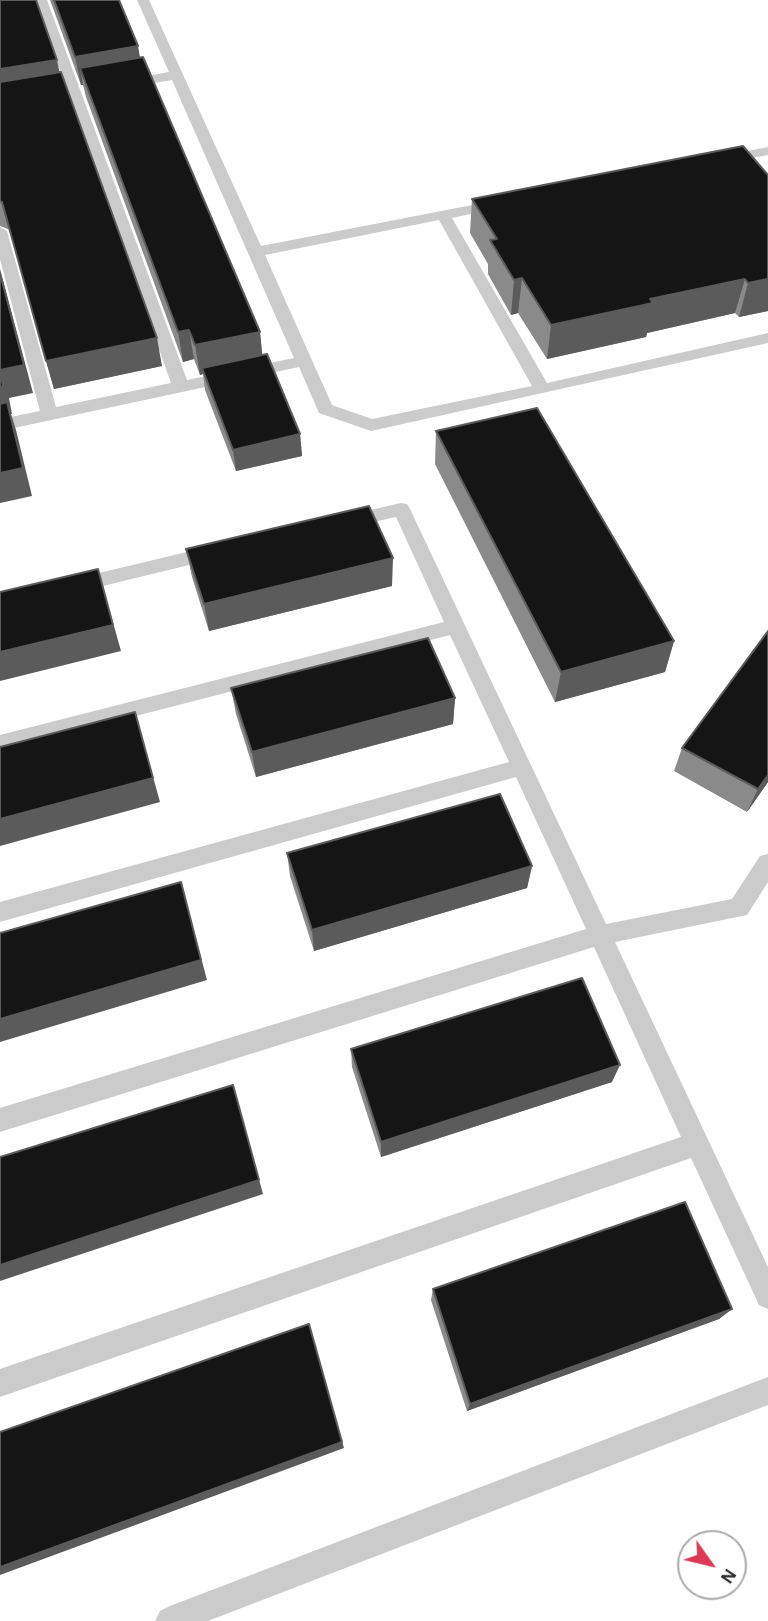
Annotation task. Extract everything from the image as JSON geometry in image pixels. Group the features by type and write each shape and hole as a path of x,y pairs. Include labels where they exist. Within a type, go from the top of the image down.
{"lane":[{"path":"41,0 181,387"},
{"path":"143,0 325,409 371,425 768,338"},
{"path":"113,86 177,75"},
{"path":"700,164 768,151"},
{"path":"256,252 511,202"},
{"path":"443,215 542,389"},
{"path":"0,231 50,415"},
{"path":"0,425 303,361"},
{"path":"321,528 401,509 768,1296"},
{"path":"53,591 240,547"},
{"path":"0,743 456,626"},
{"path":"0,912 521,767"},
{"path":"0,1120 600,935 739,908 768,863"},
{"path":"0,1383 698,1144"},
{"path":"170,1621 768,1391"}],"building":[{"path":"0,0 36,0 57,60 0,69"},
{"path":"54,0 119,0 138,46 75,57"},
{"path":"143,57 260,332 195,345 189,330 178,332 80,68"},
{"path":"61,72 157,338 46,361 0,201 0,82"},
{"path":"743,146 768,175 768,279 748,283 745,279 650,299 653,303 551,325 522,278 514,280 490,240 497,239 472,199"},
{"path":"0,273 24,365 0,370"},
{"path":"267,354 300,434 233,450 202,368"},
{"path":"7,402 23,468 0,473 0,404"},
{"path":"537,408 674,641 561,672 436,431"},
{"path":"369,506 393,558 204,604 186,549"},
{"path":"98,569 113,625 0,652 0,592"},
{"path":"768,631 768,775 758,789 682,748"},
{"path":"428,638 455,698 252,752 231,688"},
{"path":"135,712 153,778 0,819 0,747"},
{"path":"500,794 532,866 312,930 287,853"},
{"path":"181,882 201,960 0,1019 0,933"},
{"path":"582,978 620,1065 381,1142 351,1049"},
{"path":"233,1085 259,1180 0,1265 0,1157"},
{"path":"685,1202 732,1309 470,1404 433,1289"},
{"path":"309,1324 342,1442 0,1567 0,1432"}]}
